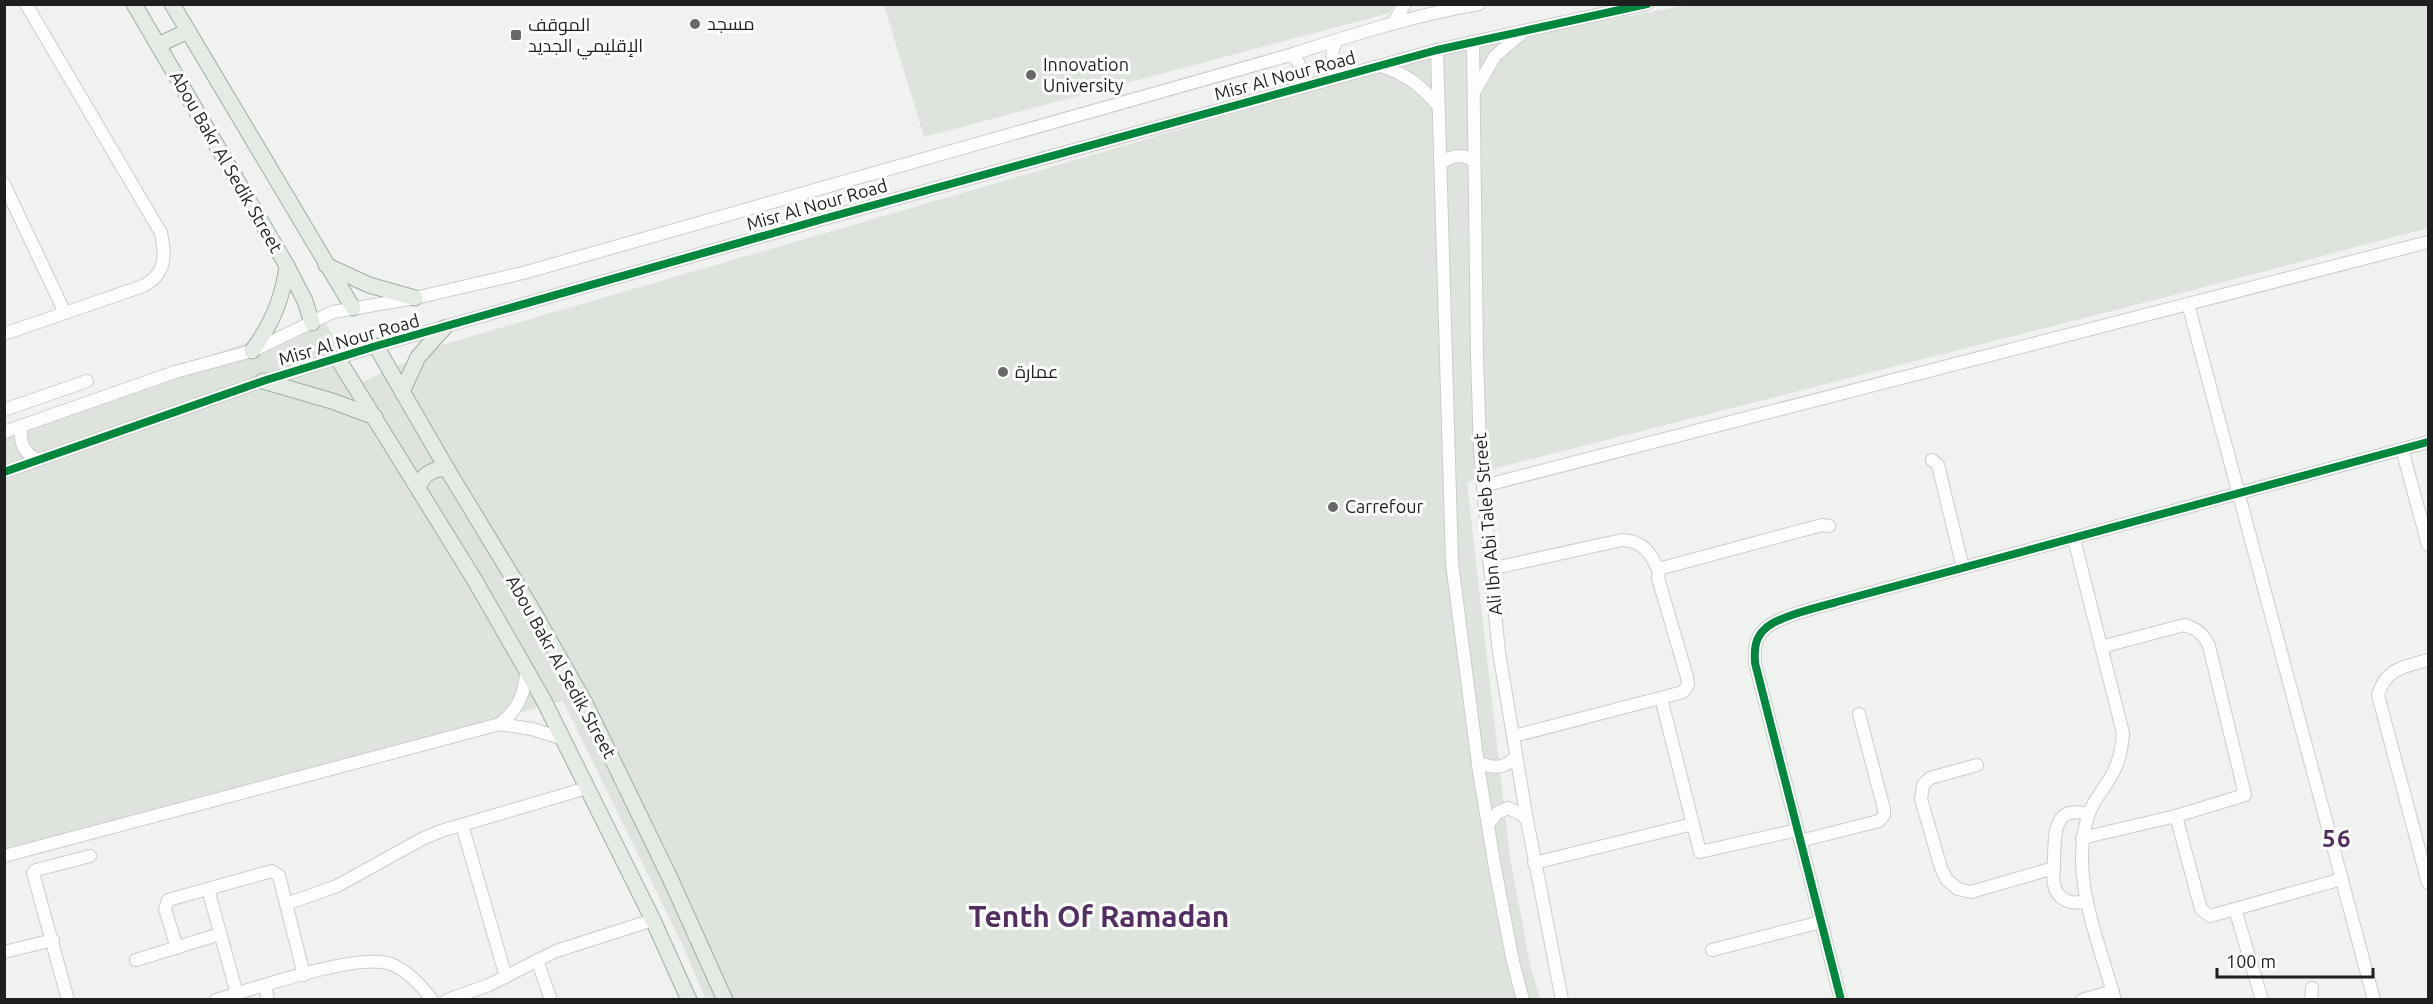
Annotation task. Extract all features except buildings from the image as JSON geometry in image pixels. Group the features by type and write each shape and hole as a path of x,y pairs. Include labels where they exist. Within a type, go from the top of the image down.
{"main road":[{"name":"Abou Bakr Al Sedik Street","path":"134,4 287,266 305,301 312,323"},
{"name":"Abou Bakr Al Sedik Street","path":"172,4 352,308"},
{"path":"158,45 188,31"},
{"path":"252,351 276,310 287,266"},
{"path":"326,266 369,285 416,298"},
{"path":"402,392 418,357 444,328"},
{"name":"Abou Bakr Al Sedik Street","path":"376,346 585,703 670,878 725,999"},
{"name":"Abou Bakr Al Sedik Street","path":"338,359 419,487 526,668 564,739 689,999"},
{"path":"263,381 332,401 375,417"},
{"path":"419,487 423,478 429,473 442,468 447,469"}],"street":[{"path":"4,334 152,281 163,266 164,246 161,233 26,4"},
{"path":"1393,23 1405,4"},
{"name":"Misr Al Nour Road","path":"4,472 263,381 376,346 1343,75 1437,50 1647,4"},
{"name":"Misr Al Nour Road","path":"4,432 175,372 252,351 333,312 416,298 523,273 1290,55 1437,8 1476,5"},
{"path":"1475,93 1483,74 1495,56 1528,30"},
{"path":"1338,40 1332,48 1332,61 1335,70 1343,75"},
{"name":"Ali Ibn Abi Taleb Street","path":"1473,42 1477,366 1490,569 1499,652 1516,757 1534,863 1562,999"},
{"name":"Ali Ibn Abi Taleb Street","path":"1437,50 1452,563 1488,825 1513,962 1523,999"},
{"path":"1290,55 1298,60 1301,70 1298,88"},
{"path":"1380,66 1398,71 1413,80 1438,106"},
{"path":"1440,165 1452,156 1467,157 1473,161"},
{"path":"4,184 65,313"},
{"path":"1483,486 2428,242"},
{"path":"2188,304 2374,999"},
{"path":"4,410 87,381"},
{"path":"22,426 22,443 26,452 38,460"},
{"path":"1841,999 1755,663 1754,650 1758,637 1766,627 1777,621 1851,598 2428,442"},
{"path":"2402,449 2428,545"},
{"path":"1932,460 1938,465 1963,568"},
{"path":"1659,572 1662,568 1822,525 1828,526"},
{"path":"2073,539 2123,733 2121,754 2113,774 2099,792 2088,814 2082,838 2082,880 2114,995 2082,999"},
{"path":"1490,569 1622,540 1635,541 1644,546 1652,556 1659,572 1688,685 1683,692 1514,736"},
{"path":"2082,838 2176,816 2245,795 2209,646 2204,636 2196,628 2184,625 2101,647"},
{"path":"2428,660 2390,673 2382,683 2378,694 2428,883"},
{"path":"500,724 518,705 523,694 526,668"},
{"path":"1661,698 1700,852 1879,821 1884,815 1884,809 1859,714"},
{"path":"4,856 500,724 532,729 564,739"},
{"path":"1478,762 1497,768 1504,767 1516,757"},
{"path":"1977,765 1930,778 1923,785 1921,799 1941,868 1947,880 1958,889 1971,892 2054,868"},
{"path":"286,904 337,886 422,839 587,788"},
{"path":"1488,825 1497,813 1508,808 1521,814 1527,820"},
{"path":"2087,901 2073,903 2060,897 2054,885 2054,868 2055,829 2060,820 2068,813 2078,811 2088,814"},
{"path":"2176,816 2201,909 2210,916 2342,879"},
{"path":"1534,863 1693,824"},
{"path":"462,825 506,977"},
{"path":"68,999 33,873 36,870 90,856"},
{"path":"177,948 165,909 166,902 272,871 279,876 304,975"},
{"path":"208,889 237,994"},
{"path":"2235,909 2262,999"},
{"path":"447,999 506,977 537,960 575,945 652,920"},
{"path":"1712,950 1821,922"},
{"path":"136,960 220,934"},
{"path":"4,952 53,940"},
{"path":"537,960 551,999"},
{"path":"216,999 345,964 376,961 401,969 432,999"},
{"path":"265,986 268,999"}],"shaded area":[{"name":"Innovation University","path":"884,4 1396,5 1389,13 924,137"},
{"path":"1687,5 2428,5 2428,228 1497,468 1467,483 1510,858 1530,964 1540,999 706,999 681,942 563,701 5,850 5,424 322,318 363,382 445,344 1455,49"}],"cycle path":[{"path":"4,472 263,381 376,346 823,219 1437,50 1647,4"},
{"path":"1841,1000 1755,663 1756,644 1766,628 1794,614 2428,442"}],"place":[{"name":"مسجد","path":"695,24"},
{"name":"الموقف الإقليمي الجديد","path":"516,35"},
{"name":"Innovation University","path":"1031,75"},
{"name":"عمارة","path":"1003,372"},
{"name":"Carrefour","path":"1333,507"}],"district":[{"name":"56","path":"2337,839"},
{"name":"Tenth Of Ramadan","path":"1099,917"}]}
